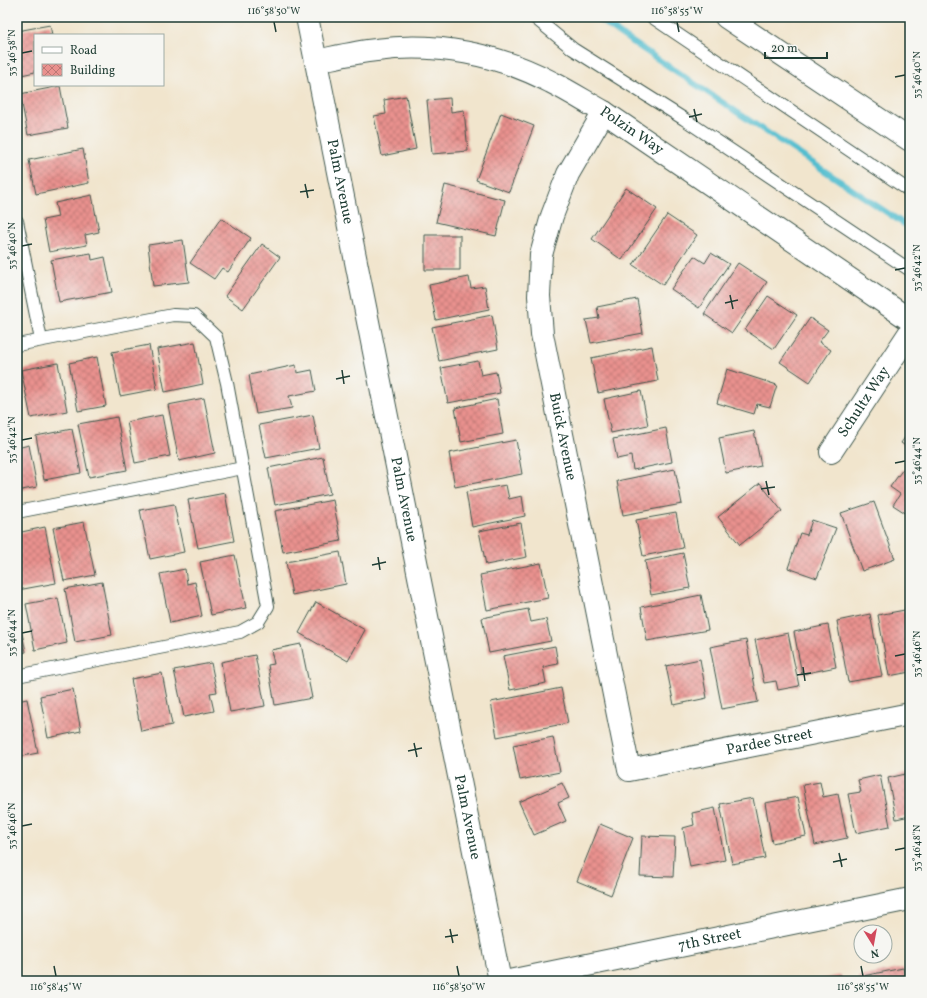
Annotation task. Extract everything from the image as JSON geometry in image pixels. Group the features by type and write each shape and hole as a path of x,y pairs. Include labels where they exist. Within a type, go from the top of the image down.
{"street":[{"name":"Palm Avenue","path":"307,17 500,981"},
{"path":"726,17 910,140"},
{"name":"Polzin Way","path":"316,61 376,50 408,48 444,49 478,54 514,65 551,81 604,112 910,320"},
{"name":"Buick Avenue","path":"604,112 568,174 552,216 541,255 539,296 542,334 628,770"},
{"name":"Schultz Way","path":"831,452 910,332"},
{"name":"Pardee Street","path":"628,770 910,714"},
{"name":"7th Street","path":"509,981 910,899"}],"lane":[{"path":"534,17 573,49 684,119 910,270"},
{"path":"652,17 910,191"},
{"path":"17,221 41,340"},
{"path":"17,344 172,315 194,316 216,337 227,383 268,606 258,622 240,632 17,676"},
{"path":"17,512 243,468"}],"building":[{"path":"50,25 52,34 34,34 34,72 17,76 17,31"},
{"path":"60,86 68,128 28,135 20,94"},
{"path":"406,96 416,149 382,156 374,116 386,114 384,100"},
{"path":"450,98 451,112 464,110 468,151 432,154 427,100"},
{"path":"501,113 534,126 509,192 476,180"},
{"path":"83,149 89,183 36,194 29,160"},
{"path":"445,185 505,200 496,236 436,222"},
{"path":"626,188 657,209 622,260 592,239"},
{"path":"92,195 99,232 85,235 87,245 49,252 43,220 58,217 55,203"},
{"path":"667,215 697,235 663,285 633,265"},
{"path":"221,218 251,238 228,272 222,268 214,279 190,263"},
{"path":"425,235 460,235 460,270 425,270"},
{"path":"183,240 189,282 153,286 148,245"},
{"path":"262,244 280,257 243,309 225,296"},
{"path":"91,253 92,260 105,257 112,292 59,302 51,260"},
{"path":"711,253 729,264 699,308 671,289 694,256 705,263"},
{"path":"738,263 767,282 732,333 704,314"},
{"path":"469,277 471,288 485,286 489,309 436,320 429,285"},
{"path":"768,296 797,315 774,349 745,330"},
{"path":"637,299 643,333 591,343 586,320 599,318 597,307"},
{"path":"492,315 498,349 439,361 432,327"},
{"path":"810,318 828,330 819,342 831,350 810,382 780,362"},
{"path":"195,342 203,384 165,392 157,349"},
{"path":"149,345 157,389 120,396 112,352"},
{"path":"652,346 658,381 598,393 591,358"},
{"path":"97,357 106,406 78,411 69,363"},
{"path":"478,361 481,375 496,372 500,393 448,403 441,368"},
{"path":"58,363 67,411 31,418 21,370"},
{"path":"296,365 297,373 312,370 316,391 289,396 292,408 256,414 249,375"},
{"path":"727,369 777,385 770,407 757,404 754,414 717,403"},
{"path":"641,391 648,425 611,433 604,399"},
{"path":"204,398 215,453 179,461 168,405"},
{"path":"497,399 503,434 461,442 455,408"},
{"path":"162,415 170,456 135,463 127,422"},
{"path":"313,415 319,448 266,458 259,425"},
{"path":"117,417 127,470 89,477 78,424"},
{"path":"666,428 672,462 633,470 631,456 617,459 613,439"},
{"path":"72,429 81,473 44,480 36,436"},
{"path":"910,430 910,449 901,443"},
{"path":"754,431 761,466 726,473 719,438"},
{"path":"516,440 522,474 455,487 449,453"},
{"path":"29,445 37,487 17,491 17,448"},
{"path":"323,457 330,494 275,505 268,468"},
{"path":"675,469 682,504 623,515 617,481"},
{"path":"903,469 910,474 910,516 893,505 900,494 890,487"},
{"path":"760,483 782,511 740,545 718,517"},
{"path":"506,485 509,499 522,496 525,516 472,527 466,492"},
{"path":"225,493 234,541 198,548 188,500"},
{"path":"333,500 341,541 283,552 275,511"},
{"path":"874,502 895,559 862,571 841,513"},
{"path":"174,504 184,552 150,559 140,510"},
{"path":"676,513 683,548 643,556 636,520"},
{"path":"812,520 836,528 817,578 788,568 800,533 807,535"},
{"path":"84,522 95,575 64,581 53,528"},
{"path":"521,523 527,557 486,565 479,531"},
{"path":"45,527 56,583 18,590 17,533"},
{"path":"340,552 346,584 292,595 286,562"},
{"path":"683,553 690,588 651,595 645,561"},
{"path":"235,555 246,608 211,615 200,562"},
{"path":"541,563 548,598 487,610 480,575"},
{"path":"185,569 187,584 195,582 202,616 170,623 160,574"},
{"path":"102,582 112,635 75,642 65,589"},
{"path":"701,595 708,630 647,641 641,607"},
{"path":"58,598 67,643 35,650 26,604"},
{"path":"316,602 365,630 348,661 299,633"},
{"path":"528,609 531,622 546,619 551,641 489,653 482,618"},
{"path":"910,609 910,672 889,676 878,615"},
{"path":"17,614 26,652 17,654"},
{"path":"870,614 882,676 848,682 837,621"},
{"path":"828,625 836,667 802,674 794,632"},
{"path":"788,633 799,686 778,690 776,681 764,683 755,640"},
{"path":"746,640 758,702 722,709 710,647"},
{"path":"301,644 312,698 275,705 268,665 274,664 271,650"},
{"path":"555,646 558,664 543,667 546,683 510,690 503,656"},
{"path":"255,655 265,706 230,712 221,662"},
{"path":"700,659 707,698 674,705 666,666"},
{"path":"211,663 217,692 210,693 214,711 184,717 174,670"},
{"path":"162,673 172,725 141,731 131,679"},
{"path":"561,688 568,723 497,737 491,702"},
{"path":"73,689 81,731 48,738 40,696"},
{"path":"27,699 38,753 17,757 17,701"},
{"path":"553,737 560,772 520,780 513,745"},
{"path":"910,773 910,816 896,819 888,778"},
{"path":"880,775 890,826 856,833 848,794 861,792 858,780"},
{"path":"820,782 823,797 838,794 847,838 815,845 803,785"},
{"path":"562,783 569,798 558,803 566,821 534,835 519,802"},
{"path":"798,797 806,836 772,843 765,803"},
{"path":"753,798 765,858 732,864 720,804"},
{"path":"715,808 725,860 690,867 683,828 694,825 692,813"},
{"path":"600,824 633,838 611,895 577,881"},
{"path":"642,836 675,837 673,877 640,876"},
{"path":"903,968 906,981 859,981 858,977"},
{"path":"841,975 842,981 815,981 815,980"}],"waterway":[{"path":"595,17 910,228"}]}
